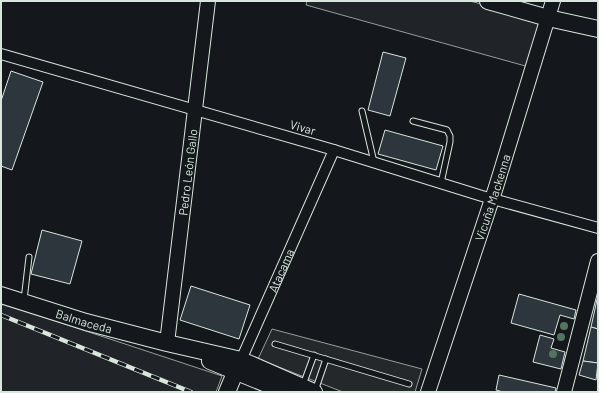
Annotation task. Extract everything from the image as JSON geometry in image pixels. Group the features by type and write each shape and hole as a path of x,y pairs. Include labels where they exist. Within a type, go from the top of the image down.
{"main road":[{"name":"Pedro León Gallo","path":"168,344 208,1"},
{"path":"488,1 548,18 598,29"},
{"name":"Vicuña Mackenna","path":"428,392 492,199 553,1"},
{"path":"564,392 598,261"},
{"name":"Balmaceda","path":"1,295 86,322 168,344 310,390"},
{"name":"Balmaceda","path":"238,366 286,392"},
{"name":"Atacama","path":"227,392 238,366"}],"street":[{"name":"Vivar","path":"1,54 334,150 492,199 598,228"},
{"name":"Atacama","path":"238,366 334,150"}],"lane":[{"path":"362,111 374,162"},
{"path":"413,121 447,130 450,136 441,183"},
{"path":"24,302 29,257"},
{"path":"275,344 409,384"},
{"path":"310,390 314,355"},
{"path":"310,390 326,359"}],"shaded area":[{"path":"307,1 470,1 543,21 529,67 306,5"},
{"path":"1,303 222,376 216,392 1,392"},
{"path":"272,329 422,369 415,392 343,392 258,359"}],"building":[{"path":"383,52 406,58 390,116 368,110"},
{"path":"11,71 43,82 12,170 1,166 1,101"},
{"path":"385,130 443,146 436,170 378,154"},
{"path":"42,230 82,241 70,284 31,274"},
{"path":"191,286 250,305 239,339 180,320"},
{"path":"519,294 576,310 574,319 560,315 554,335 511,323"},
{"path":"598,295 598,329 591,327"},
{"path":"591,327 598,329 598,363 583,361"},
{"path":"540,335 554,339 551,348 565,352 561,369 533,362"},
{"path":"583,361 598,363 596,380 579,375"},
{"path":"499,375 556,388 555,392 503,392 496,390"}],"railway":[{"path":"1,315 191,392"}]}
